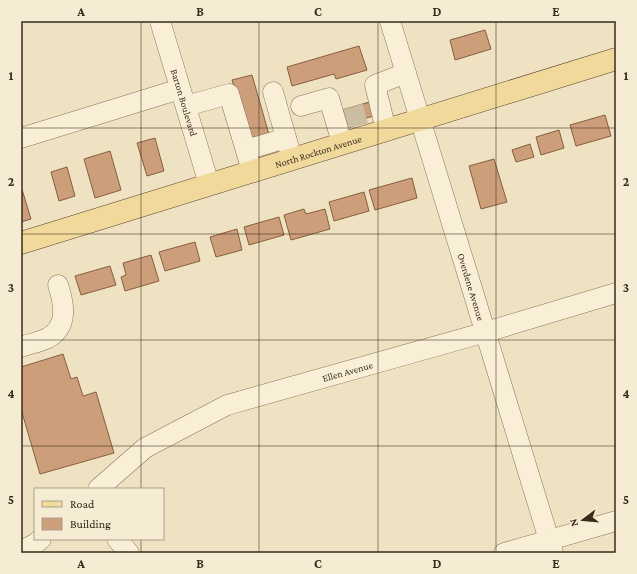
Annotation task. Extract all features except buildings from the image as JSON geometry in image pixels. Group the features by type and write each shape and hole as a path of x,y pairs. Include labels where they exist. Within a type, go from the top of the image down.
{"main road":[{"name":"North Rockton Avenue","path":"21,243 616,59"}],"street":[{"name":"Barton Boulevard","path":"160,21 209,184"},
{"name":"Overdene Avenue","path":"390,21 551,547"},
{"path":"386,130 377,104 375,84 406,73"},
{"path":"273,92 292,159"},
{"path":"21,138 183,97 229,94 252,171"},
{"path":"301,106 329,98 341,115 342,143"},
{"path":"246,150 286,138"},
{"path":"21,347 48,338 63,320 64,305 58,284"},
{"name":"Ellen Avenue","path":"99,488 145,448 228,405 486,332 616,293"},
{"path":"504,553 551,547 616,521"},
{"path":"118,540 129,553"}],"tunnel":[{"path":"346,119 377,110"}]}
